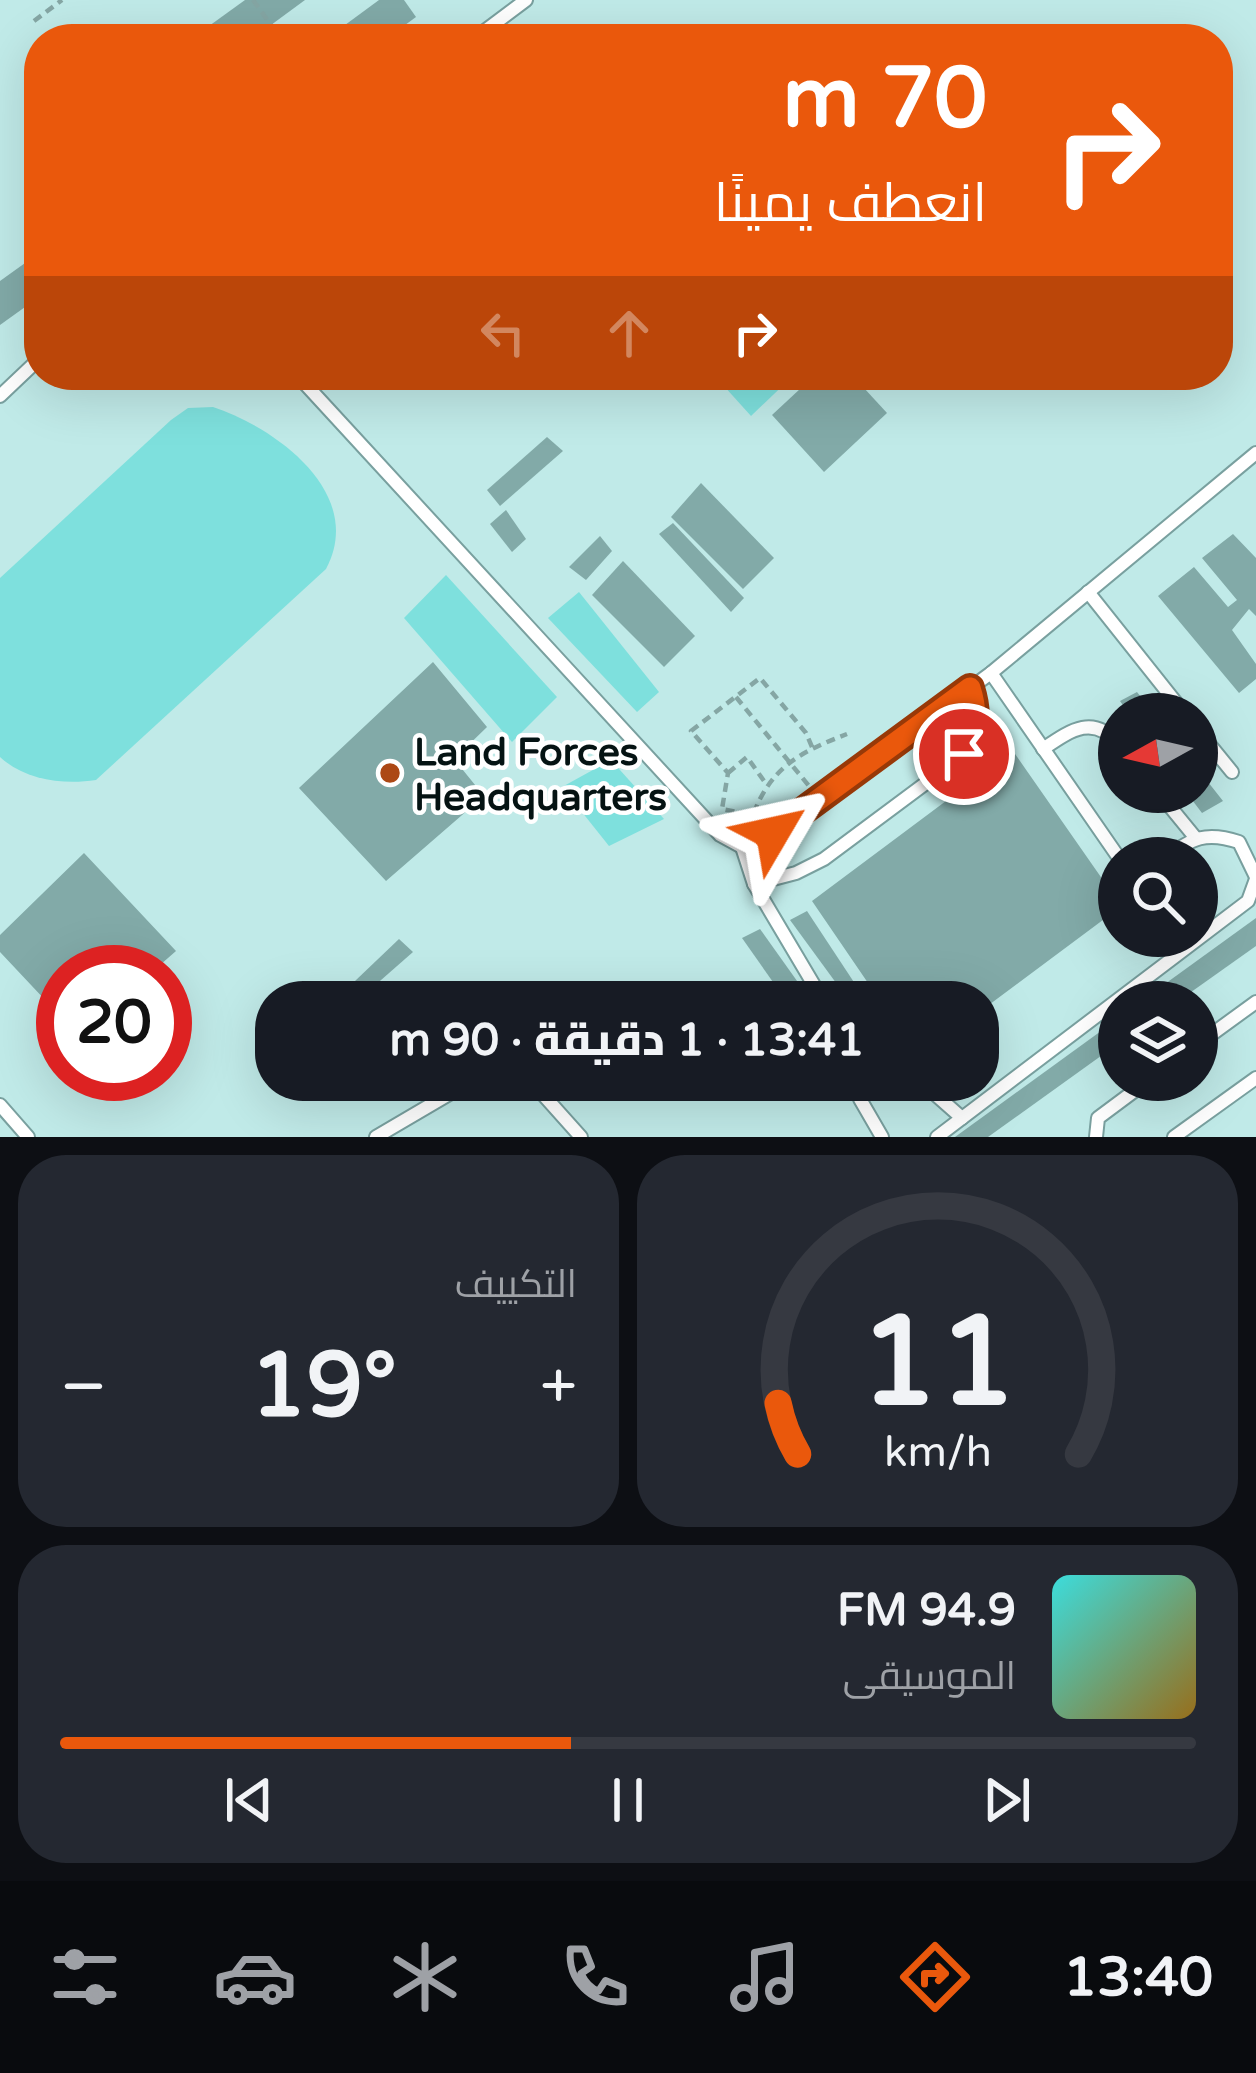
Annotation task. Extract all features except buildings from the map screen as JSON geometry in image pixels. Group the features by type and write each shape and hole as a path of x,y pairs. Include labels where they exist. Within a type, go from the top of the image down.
{"lane":[{"path":"494,24 526,0"},
{"path":"0,396 24,373"},
{"path":"311,390 720,835 742,847 754,884 812,981"},
{"path":"742,847 773,833 991,673 1256,453"},
{"path":"1088,592 1168,693"},
{"path":"991,673 1104,837"},
{"path":"754,884 796,873 824,859 964,754 975,733 970,688"},
{"path":"1043,749 1071,730 1089,725 1098,728"},
{"path":"1218,754 1232,772"},
{"path":"937,1137 1248,901 1256,878 1238,842 1219,835 1194,836 1175,813"},
{"path":"1218,1030 1256,1003"},
{"path":"1174,1137 1256,1078"},
{"path":"376,1137 437,1101"},
{"path":"549,1101 581,1137"},
{"path":"861,1101 882,1137"},
{"path":"943,1101 962,1118"},
{"path":"1096,1137 1098,1118 1120,1101"},
{"path":"0,1105 28,1137"}],"path":[{"path":"34,21 62,0"},
{"path":"728,773 691,731 760,678 806,733 812,747"},
{"path":"735,696 820,799"},
{"path":"765,782 747,757 728,773 722,809 753,814 765,782 812,747 847,734"}],"shaded area":[{"path":"728,390 778,390 751,416"},
{"path":"213,407 287,448 325,490 334,515 335,541 326,569 96,780 58,781 10,765 0,757 0,578 171,420 188,408"},
{"path":"446,575 557,697 512,742 404,618"},
{"path":"579,592 659,692 637,712 548,618"},
{"path":"611,760 664,819 609,846 562,787"}],"place":[{"name":"Land Forces Headquarters","path":"390,773"}],"route":[{"path":"773,833 970,688 975,733 964,754"}]}
